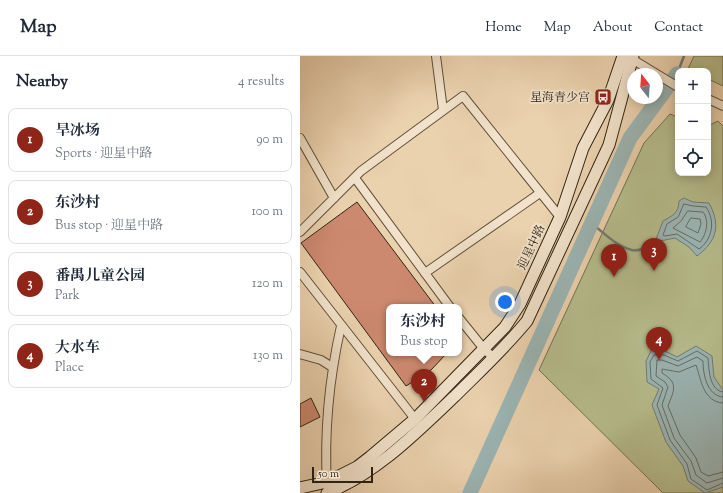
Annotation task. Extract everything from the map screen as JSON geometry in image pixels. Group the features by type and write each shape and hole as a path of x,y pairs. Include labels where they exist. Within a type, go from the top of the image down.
{"street":[{"path":"436,56 443,110"},
{"path":"629,57 647,68"},
{"name":"迎星中路","path":"327,491 373,465 415,419 504,327 520,304 560,217 583,148 629,57"},
{"name":"迎星中路","path":"300,488 327,491 364,475 420,430 494,358 527,321 540,297 609,145 629,57"},
{"path":"663,78 675,85"},
{"path":"300,232 361,171 463,96 560,217"},
{"path":"711,100 723,106"},
{"path":"300,138 334,198"},
{"path":"355,178 448,304"},
{"path":"425,274 540,193"},
{"path":"300,272 415,419"},
{"path":"462,322 484,349 494,358"},
{"path":"327,491 325,450 332,367 341,326"},
{"path":"300,354 321,360 332,367"},
{"name":"迎星中路","path":"415,419 494,358"}],"green space":[{"path":"694,56 723,56 723,86 711,80 711,68 688,68"},
{"path":"670,114 675,116 675,176 711,176 711,124 718,121 723,126 723,493 663,493 539,370 644,143"}],"water":[{"path":"684,198 693,202 709,203 715,218 716,225 713,238 704,250 697,256 689,247 675,238 655,242 663,221 674,214 678,208 679,201"},
{"path":"696,346 712,356 714,377 723,390 723,487 705,493 688,481 683,466 666,442 652,405 659,389 647,382 646,361 652,349 665,351 677,357"}],"building":[{"path":"357,202 434,304 386,304 386,356 444,356 431,370 406,386 301,243"},
{"path":"311,398 320,417 300,427 300,404"}],"waterway":[{"path":"679,68 684,56"},
{"path":"470,493 630,138 675,77"},
{"path":"591,223 616,243 632,250 644,248 655,242"}],"place":[{"name":"星海青少宫","path":"603,97"},
{"name":"番禺儿童公园","path":"654,271"},
{"name":"旱冰场","path":"614,277"},
{"name":"大水车","path":"659,360"},
{"name":"东沙村","path":"424,402"}]}
